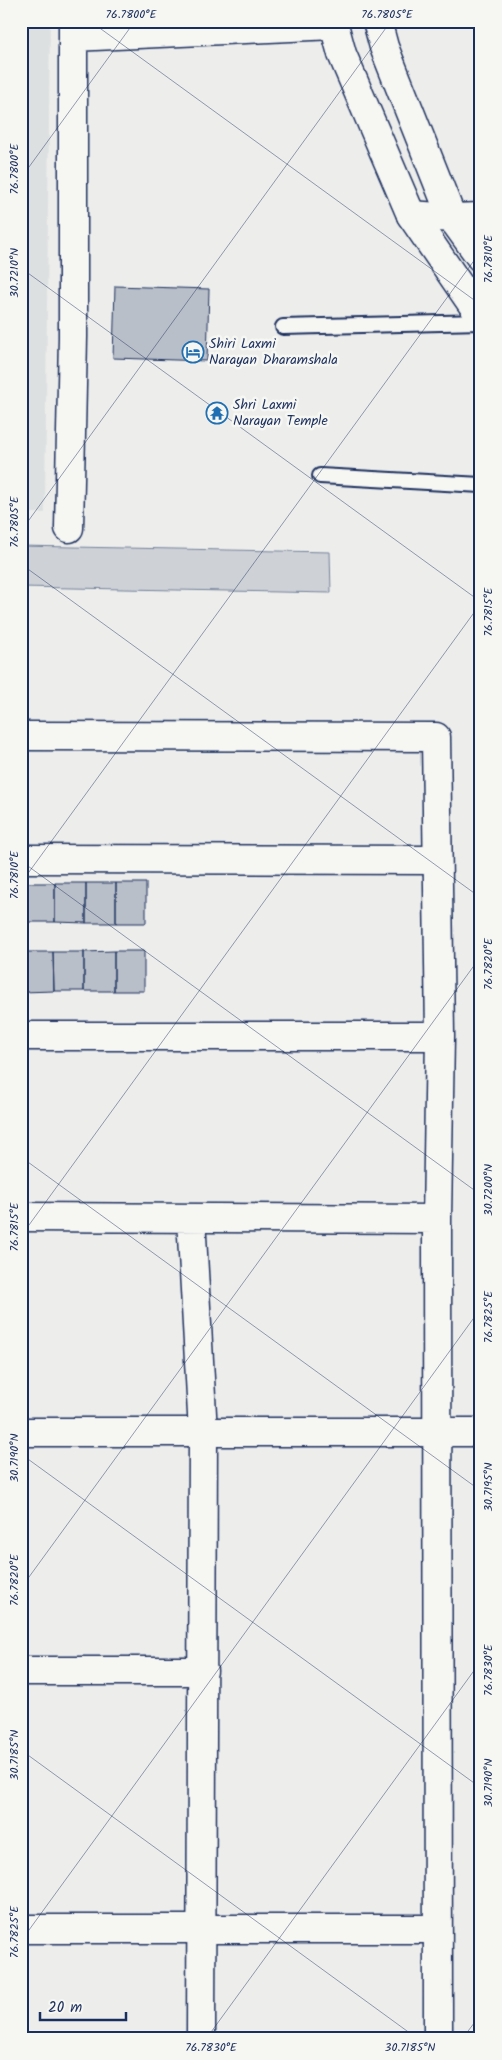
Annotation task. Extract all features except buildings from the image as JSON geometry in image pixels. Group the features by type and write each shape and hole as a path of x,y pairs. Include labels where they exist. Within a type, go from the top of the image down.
{"street":[{"path":"378,21 384,47 452,218 481,258"},
{"path":"69,528 73,29 334,23 342,54 411,215 481,317"},
{"path":"411,215 452,218 481,217"},
{"path":"21,736 436,737 436,860 440,1036 436,1929 438,2039"},
{"path":"21,860 436,860"},
{"path":"21,1036 440,1036"},
{"path":"21,1217 438,1218"},
{"path":"191,1218 203,1432 204,1671 201,2039"},
{"path":"21,1432 481,1432"},
{"path":"21,1671 204,1671"},
{"path":"21,1928 436,1929"}],"lane":[{"path":"283,327 481,322"},
{"path":"320,476 481,485"}],"shaded area":[{"path":"21,21 50,21 45,513 21,513"},
{"path":"21,546 330,552 331,593 21,587"}],"place":[{"name":"Shiri Laxmi Narayan Dharamshala","path":"193,352"},
{"name":"Shri Laxmi Narayan Temple","path":"217,413"}]}
